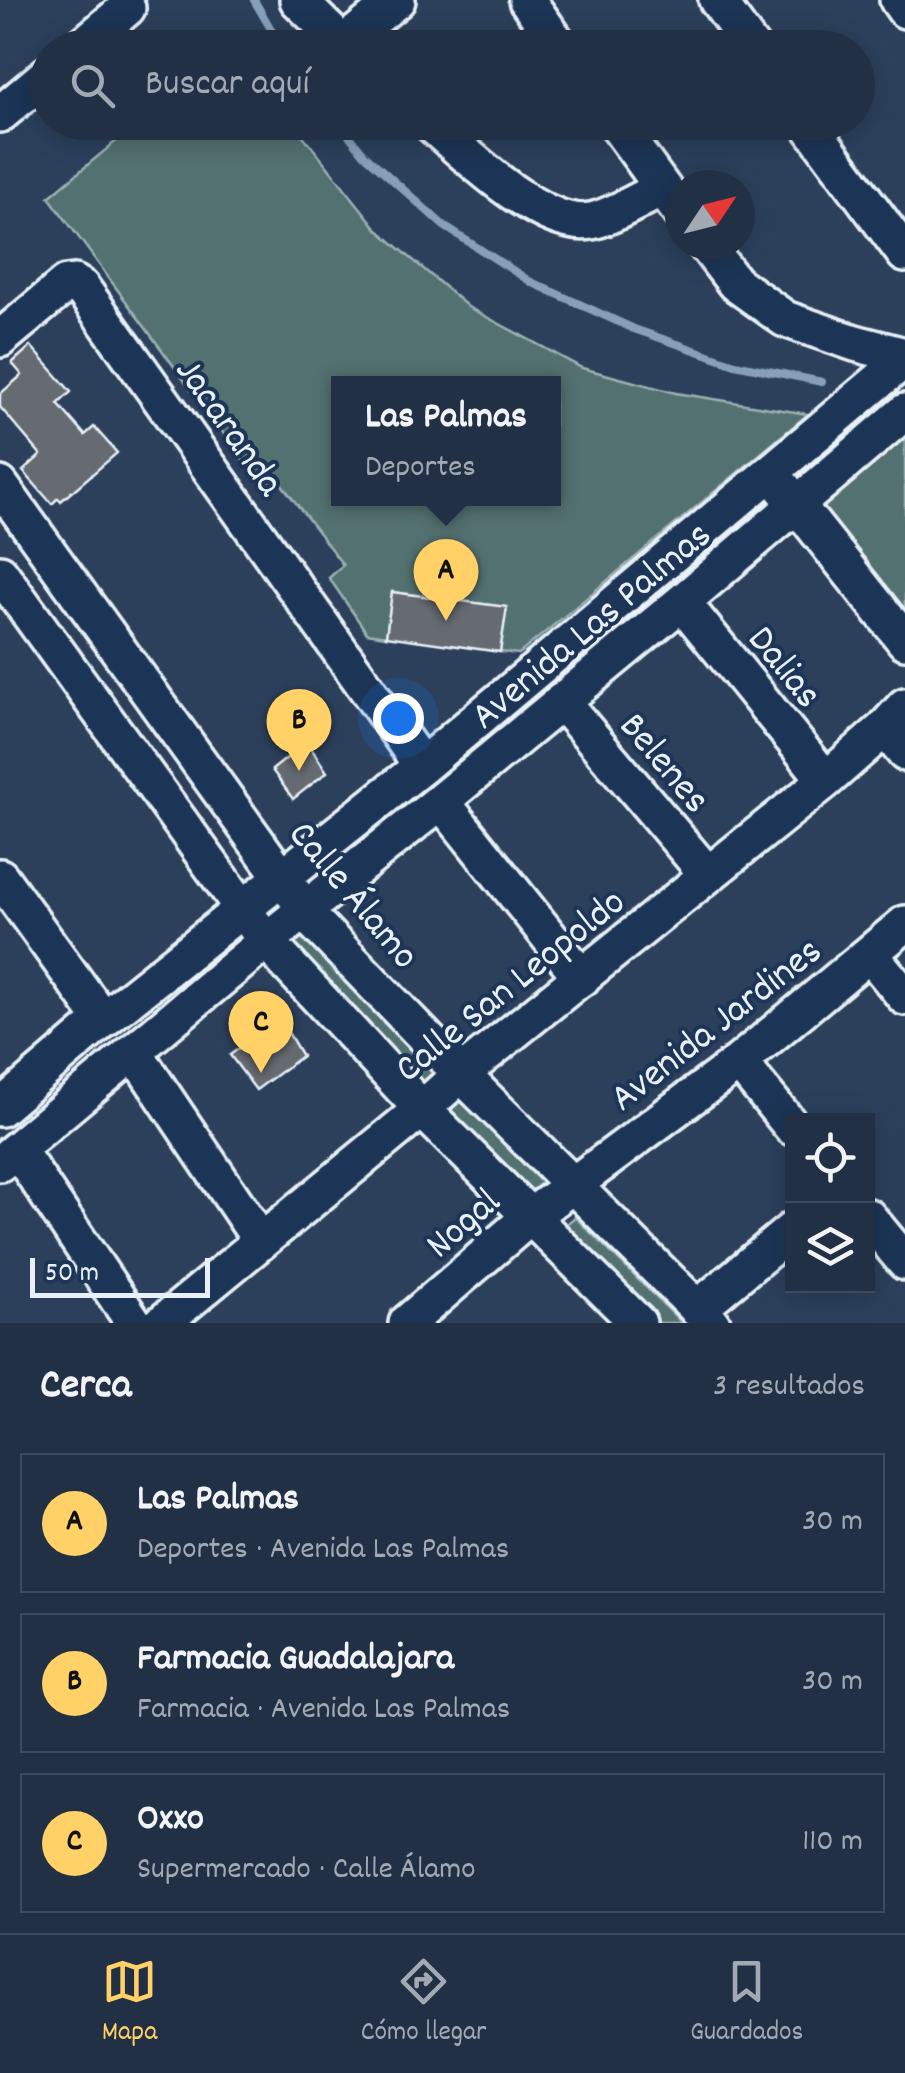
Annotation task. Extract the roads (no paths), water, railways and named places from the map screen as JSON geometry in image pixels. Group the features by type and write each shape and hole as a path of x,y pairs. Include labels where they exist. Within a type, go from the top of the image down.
{"street":[{"path":"298,0 329,30"},
{"path":"363,30 396,0"},
{"path":"527,0 548,30"},
{"path":"717,0 739,30"},
{"path":"898,0 905,10"},
{"path":"102,30 128,8"},
{"path":"0,114 30,89"},
{"path":"451,140 526,203 565,222 594,221 665,202"},
{"path":"628,140 665,192"},
{"path":"821,140 905,254"},
{"path":"718,260 736,283 786,318 905,358"},
{"name":"Jacaranda","path":"0,339 66,284 74,283 88,294 422,766"},
{"name":"Avenida Las Palmas","path":"0,1108 103,1020 422,766 905,358"},
{"name":"Avenida Las Palmas","path":"8,1156 562,702 905,412"},
{"path":"770,472 905,641"},
{"name":"Calle Álamo","path":"0,485 315,923 705,1316"},
{"path":"0,572 266,941 422,1109 638,1323"},
{"name":"Dalias","path":"682,602 826,780"},
{"path":"81,685 122,654"},
{"name":"Belenes","path":"562,702 708,874"},
{"name":"Calle San Leopoldo","path":"162,1323 708,874 826,780 898,729"},
{"path":"440,801 582,978"},
{"path":"0,876 103,1020"},
{"name":"Avenida Jardines","path":"572,1184 739,1062 905,924"},
{"path":"870,954 905,998"},
{"path":"134,1052 261,1241"},
{"path":"739,1062 785,1118"},
{"path":"8,1156 134,1323"},
{"name":"Nogal","path":"411,1322 572,1184"},
{"path":"875,1225 905,1262"},
{"path":"705,1316 785,1237"}],"waterway":[{"path":"254,0 272,30"},
{"path":"353,140 444,226 531,282 634,329 735,364 822,382"}],"place":[{"name":"Las Palmas","path":"446,621"},
{"name":"Farmacia Guadalajara","path":"299,771"},
{"name":"Oxxo","path":"261,1073"}]}
